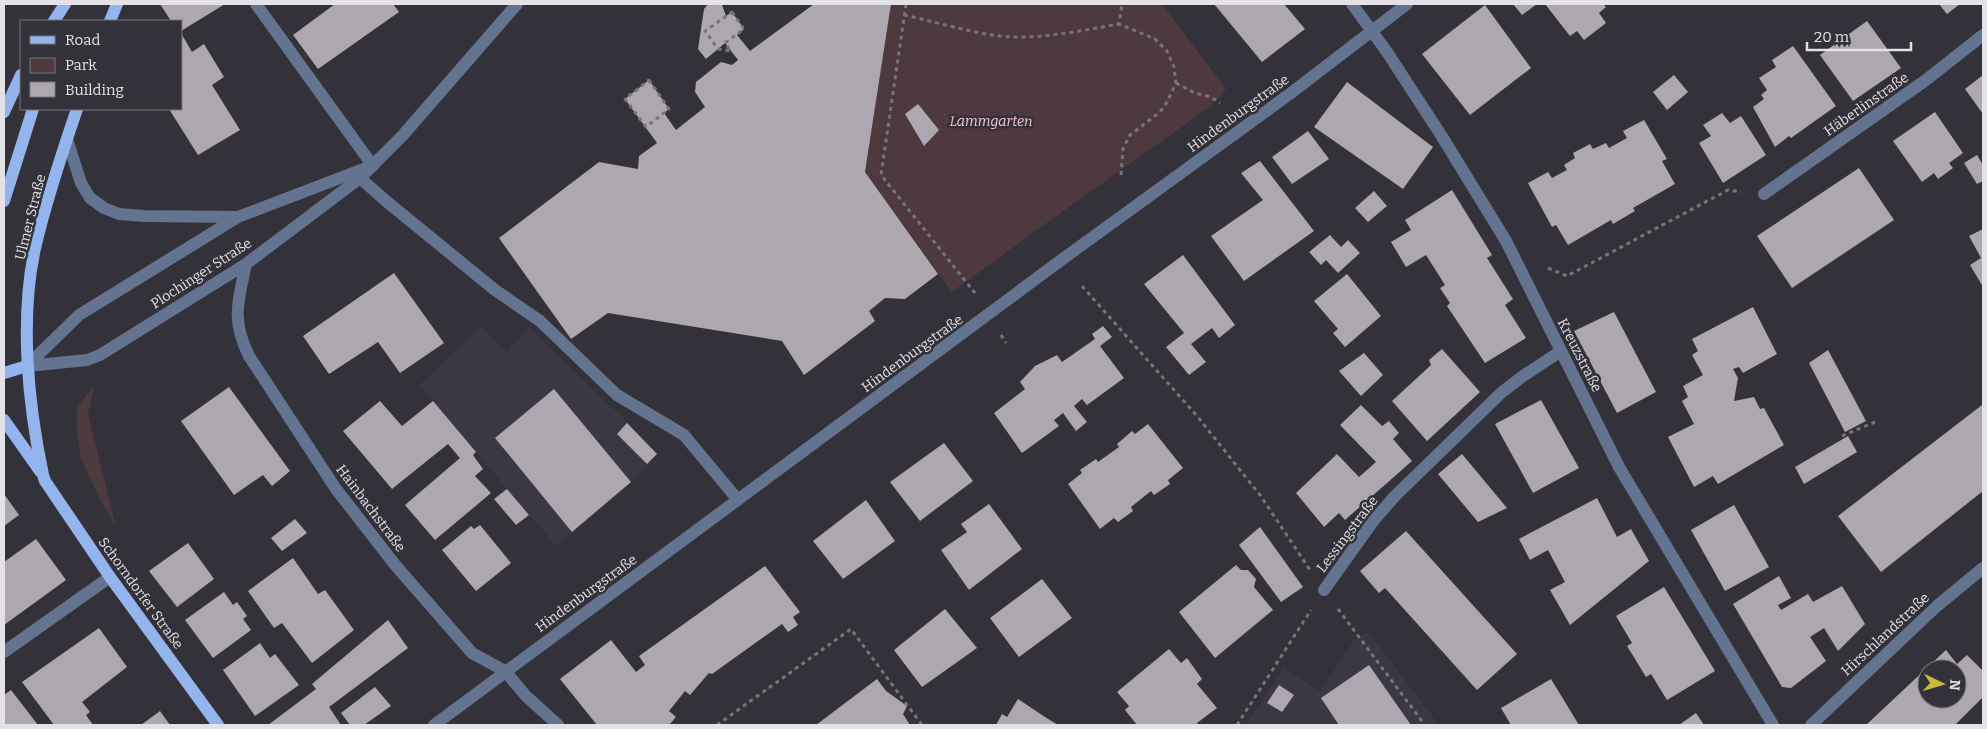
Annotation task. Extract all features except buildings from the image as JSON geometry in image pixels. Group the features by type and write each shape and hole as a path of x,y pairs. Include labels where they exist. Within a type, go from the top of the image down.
{"main road":[{"path":"55,20 66,4"},
{"path":"61,20 66,4"},
{"path":"110,20 117,4"},
{"path":"4,112 20,77"},
{"name":"Ulmer Straße","path":"4,201 33,110"},
{"name":"Ulmer Straße","path":"27,366 29,290 36,245 66,140 77,110"},
{"name":"Plochinger Straße","path":"4,374 27,366"},
{"name":"Schorndorfer Straße","path":"27,366 36,441 45,481 110,577 218,725"},
{"name":"Schorndorfer Straße","path":"4,420 43,475"}],"street":[{"path":"256,4 373,166"},
{"name":"Plochinger Straße","path":"27,366 87,360 100,355 246,264 360,178 373,166 403,135 517,4"},
{"name":"Kreuzstraße","path":"1352,4 1441,136 1506,240 1619,467 1773,725"},
{"name":"Hindenburgstraße","path":"434,725 1291,93 1407,4"},
{"name":"Häberlinstraße","path":"1764,194 1926,80 1983,35"},
{"path":"66,140 81,183 90,198 104,208 119,214 144,216 238,217"},
{"name":"Plochinger Straße","path":"27,366 79,315 238,217 373,166"},
{"path":"360,178 495,290 540,320 617,395 684,434 738,500"},
{"name":"Hainbachstraße","path":"246,264 237,308 242,340 249,356 336,489 396,566 472,653 505,671 526,696 558,725"},
{"name":"Lessingstraße","path":"1324,590 1374,520 1395,496 1502,393 1523,376 1561,351"},
{"name":"Hirschlandstraße","path":"1811,725 1937,606 1983,568"},
{"path":"4,652 110,577"}],"path":[{"path":"906,4 881,175 973,290 1006,343"},
{"path":"1119,24 1122,4"},
{"path":"732,12 744,28 726,43 731,51 718,49 705,31 732,12"},
{"path":"904,15 996,35 1014,37 1069,32 1119,24 1156,39 1167,51 1174,67 1176,83 1160,112 1130,135 1123,149 1121,175"},
{"path":"649,80 669,109 664,113 646,127 625,99 649,80"},
{"path":"1176,83 1195,93 1211,96 1220,103"},
{"path":"1518,266 1540,265 1567,276 1728,190 1764,194"},
{"path":"1082,286 1197,416 1260,495 1324,590 1422,721"},
{"path":"1842,436 1875,422"},
{"name":"Lessingstraße","path":"1237,725 1324,590"},
{"path":"718,725 851,629 922,725"}],"shaded area":[{"path":"482,326 507,353 529,327 626,421 657,454 631,482 556,546 419,385"},
{"path":"1368,631 1439,725 1246,725 1284,668 1320,691 1353,642"}],"green space":[{"name":"Lammgarten","path":"891,4 1162,4 1226,89 1211,106 952,292 865,172"},
{"path":"95,384 88,414 116,527 97,494 81,458 77,433 77,407"}]}
